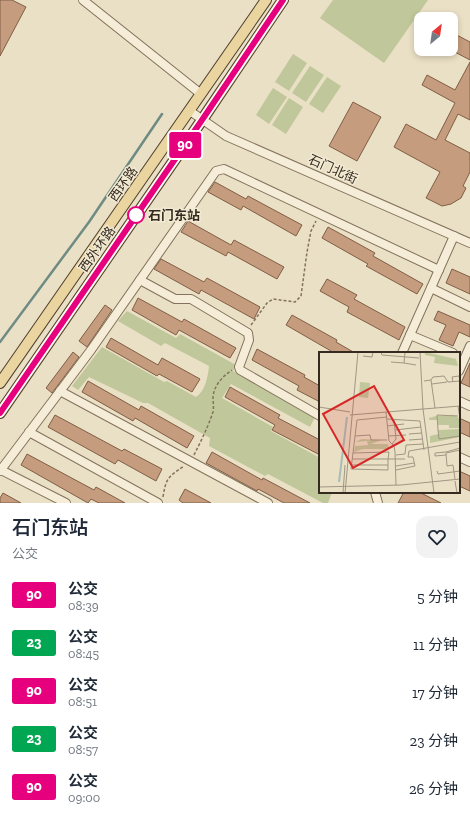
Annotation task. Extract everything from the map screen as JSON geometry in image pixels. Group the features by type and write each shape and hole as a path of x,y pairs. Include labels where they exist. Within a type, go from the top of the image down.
{"main road":[{"name":"西环路","path":"0,383 266,0"},
{"name":"西外环路","path":"0,413 283,0"}],"street":[{"path":"83,0 201,94"},
{"name":"石门北街","path":"190,111 226,136 470,243"},
{"path":"66,503 0,470 91,350 216,171 224,169 439,270"},
{"path":"402,352 454,236"},
{"path":"140,280 175,299 191,300 248,333 250,340 239,367 240,370 319,415"},
{"path":"431,288 470,307"},
{"path":"410,335 451,352"},
{"path":"460,369 470,346"},
{"path":"60,391 268,503"},
{"path":"460,401 470,406"},
{"path":"29,432 158,503"},
{"path":"460,457 470,462"},
{"path":"375,493 378,503"}],"path":[{"path":"248,333 251,325 266,303 273,299 295,302 302,296 311,231 320,214"},
{"path":"162,503 165,483 170,476 191,461 204,435 213,410 215,386 226,374 239,367"}],"green space":[{"path":"333,0 428,0 420,12 414,12 414,20 384,63 320,18"},
{"path":"293,54 307,63 289,91 275,82"},
{"path":"310,66 324,75 306,102 292,93"},
{"path":"327,77 341,86 323,113 309,104"},
{"path":"273,88 287,97 269,124 256,115"},
{"path":"289,98 303,107 286,134 272,125"},
{"path":"127,311 176,338 180,334 236,365 233,371 315,417 310,427 231,384 222,398 273,427 271,431 319,457 319,493 332,493 328,503 323,503 268,474 265,476 209,446 210,438 148,403 143,403 89,377 78,390 72,386 102,347 164,382 167,381 196,397 202,391 207,379 209,366 165,343 161,346 118,321"}],"building":[{"path":"0,0 12,0 26,7 0,56"},
{"path":"458,36 470,42 470,60 458,54"},
{"path":"470,62 470,120 458,114 445,140 470,153 470,172 463,186 466,188 461,198 451,204 442,206 426,198 440,172 394,147 406,124 436,140 455,103 422,85 427,75 455,90"},
{"path":"353,102 381,117 357,161 329,146"},
{"path":"215,182 246,199 248,196 302,225 296,236 243,206 241,210 208,192"},
{"path":"188,221 231,245 234,240 284,267 277,279 228,252 226,256 181,232"},
{"path":"328,227 375,253 373,256 423,284 417,294 366,266 368,264 322,238"},
{"path":"161,259 204,282 207,278 260,307 254,319 201,290 199,294 154,269"},
{"path":"452,269 470,277 470,294 446,283"},
{"path":"327,279 357,295 354,299 405,327 399,340 347,312 349,307 320,291"},
{"path":"138,298 182,322 184,319 236,348 230,358 179,330 176,335 132,310"},
{"path":"105,305 112,310 87,347 79,341"},
{"path":"438,311 470,325 470,337 459,332 453,346 439,340 446,325 434,320"},
{"path":"292,315 337,340 336,342 353,352 330,352 286,325"},
{"path":"111,338 158,365 162,358 200,379 192,392 159,374 157,376 106,347"},
{"path":"257,349 305,375 304,377 319,385 319,401 297,390 299,386 252,360"},
{"path":"73,352 79,357 52,393 46,388"},
{"path":"470,363 470,387 461,383"},
{"path":"88,381 139,410 141,406 194,436 187,448 135,418 133,421 82,392"},
{"path":"230,387 280,415 278,418 319,439 319,454 272,430 275,425 225,397"},
{"path":"55,415 122,451 124,449 162,469 156,481 118,460 115,464 48,427"},
{"path":"460,418 470,423 470,437 460,432"},
{"path":"212,452 262,480 263,478 310,503 284,503 258,489 257,491 206,463"},
{"path":"27,454 94,490 96,487 125,503 99,503 91,499 88,503 21,465"},
{"path":"460,471 470,476 470,491 460,486"},
{"path":"185,489 211,503 183,503 179,500"},
{"path":"3,493 21,503 0,503 0,498"},
{"path":"403,493 421,493 441,503 398,503"}],"waterway":[{"path":"0,342 89,222 162,114"}],"bus line":[{"name":"90","path":"0,413 283,0"}],"place":[{"name":"石门东站","path":"136,215"}]}
